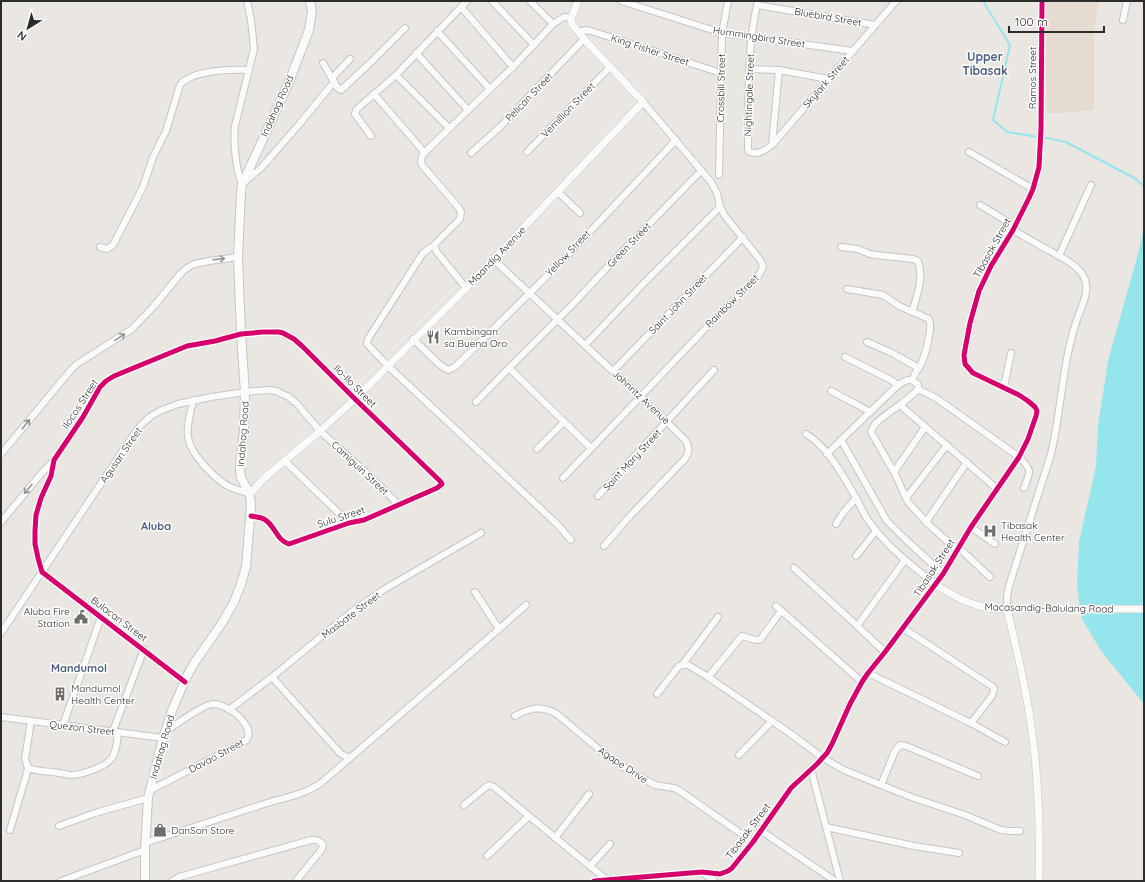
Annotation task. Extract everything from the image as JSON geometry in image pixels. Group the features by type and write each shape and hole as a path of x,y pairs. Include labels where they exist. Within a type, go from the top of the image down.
{"main road":[{"name":"Indahag Road","path":"145,881 145,847 149,794 164,735 173,708 195,662 222,623 234,602 246,567 251,516 250,494 241,478 240,471 244,430 245,392 238,257 242,184 283,95 309,30 312,20 310,1"}],"street":[{"path":"247,1 254,43 254,54 234,131 238,173 242,184 261,168 296,128 350,59"},
{"path":"370,136 354,114 357,109 396,75 466,1"},
{"path":"492,1 534,45"},
{"path":"578,1 571,19 572,24 584,39 643,102"},
{"name":"Hummingbird Street","path":"621,1 722,33 853,51"},
{"name":"Crossbill Street","path":"719,175 722,33 728,1"},
{"name":"Skylark Street","path":"750,152 762,152 772,145 896,1"},
{"name":"Ramos Street","path":"1040,155 1042,1"},
{"path":"1123,20 1127,1"},
{"path":"532,2 553,24"},
{"name":"Bluebird Street","path":"758,3 875,25"},
{"name":"Nightingale Street","path":"750,152 748,149 750,69 752,37 758,3"},
{"path":"460,7 513,67"},
{"path":"571,19 564,17 553,24 513,67 421,157 422,165 459,208 461,215 460,219 434,246 423,253 368,339 367,343 388,366 558,525 571,540"},
{"path":"323,63 338,88 342,90 406,28"},
{"name":"King Fisher Street","path":"578,32 586,30 591,31 721,73"},
{"path":"437,31 490,89"},
{"name":"Pelican Street","path":"471,153 500,126 584,39"},
{"path":"416,53 468,110"},
{"name":"Vemillion Street","path":"527,152 610,67"},
{"path":"750,69 779,70 828,79"},
{"path":"100,247 107,249 113,245 137,200 153,157 166,131 180,85 184,80 197,75 223,70 249,70"},
{"path":"772,145 779,70"},
{"path":"396,75 449,128"},
{"path":"374,94 425,153"},
{"name":"Rainbow Street","path":"563,478 640,396 762,272 763,267 761,261 725,216 720,207 717,193 711,182 643,102"},
{"name":"Maandig Avenue","path":"250,494 262,480 320,431 388,366 466,288 643,102"},
{"name":"Yellow Street","path":"413,340 444,368 448,370 458,364 568,255 676,140"},
{"path":"969,152 1033,189"},
{"name":"Tibasak Street","path":"594,881 702,872 720,874 728,871 738,862 791,788 823,758 832,744 850,704 862,682 936,585 970,527 1019,457 1028,439 1036,416 1037,411 1035,407 1028,401 973,373 965,364 964,355 970,323 979,291 991,266 1014,228 1033,189 1039,166 1040,155"},
{"name":"Green Street","path":"476,402 558,320 701,171"},
{"path":"1059,256 1091,185"},
{"path":"558,192 580,213"},
{"path":"980,205 1076,268 1082,273 1085,279 1086,287 1085,297 1075,324 1070,345 1057,428 1051,454 1009,586 1007,598 1007,609 1031,726 1038,797 1039,881"},
{"path":"585,345 720,207"},
{"name":"Saint John Street","path":"613,371 743,237"},
{"path":"434,246 436,251 466,288"},
{"path":"841,248 858,249 870,254 913,259 918,261 921,277 912,312"},
{"path":"1,454 76,364 104,348 132,329 187,268 194,264 238,257"},
{"name":"Johnritz Avenue","path":"494,259 667,422 686,441 689,448 688,454 679,465 630,516 604,546"},
{"path":"847,289 883,296 899,306 929,319 929,332 924,356 919,368 913,375 913,380"},
{"name":"Ilo-Ilo Street","path":"241,334 279,332 287,335 302,346 354,399 442,484"},
{"name":"Ilocos Street","path":"42,572 38,558 35,530 36,515 41,498 51,476 54,460 83,417 100,387 114,376 187,346 241,334"},
{"path":"867,342 890,352 919,368"},
{"path":"1004,388 1011,353"},
{"path":"845,357 898,385"},
{"path":"509,368 591,448"},
{"name":"Saint Mary Street","path":"598,496 714,370"},
{"path":"827,454 898,385 907,380 913,380 918,385 918,389 936,398 1019,457 1030,470 1024,488"},
{"path":"918,389 876,423 872,429 872,432 894,472 908,502 926,522 990,577"},
{"name":"Agusan Street","path":"1,633 132,437 141,425 151,416 160,411 193,400 269,390 289,396 320,431"},
{"path":"831,391 870,412"},
{"path":"193,400 188,437 190,445 199,460 208,470 227,485 250,494"},
{"path":"900,405 996,488"},
{"path":"537,450 564,422"},
{"path":"894,472 925,427"},
{"name":"Camiguin Street","path":"320,431 372,478 399,505"},
{"path":"806,434 813,438 827,454 843,476 866,518 887,544 936,585"},
{"path":"841,440 887,521 943,574"},
{"path":"906,498 947,445"},
{"path":"1,522 54,460"},
{"path":"285,461 349,523"},
{"path":"926,522 967,462"},
{"name":"Sulu Street","path":"251,516 265,520 272,526 285,543 290,544 349,523 364,520 437,488 442,484"},
{"path":"836,524 856,498"},
{"path":"970,527 995,544"},
{"path":"856,556 876,531"},
{"name":"Masbate Street","path":"230,710 340,621 383,590 480,533"},
{"path":"857,626 905,560"},
{"path":"794,568 886,652"},
{"name":"Bulacan Street","path":"42,572 185,682"},
{"name":"Macasandig-Balulang Road","path":"936,585 954,596 972,604 993,609 1144,609"},
{"path":"475,592 499,629"},
{"path":"61,881 145,847 280,798 308,791 321,783 526,605"},
{"path":"776,606 862,682"},
{"path":"708,677 741,637 760,640 781,610"},
{"path":"63,725 101,617"},
{"path":"657,694 682,665 718,617"},
{"path":"904,628 993,687 994,689 992,696 971,723"},
{"path":"28,768 70,775 95,769 110,761 112,758 116,732 144,650"},
{"path":"682,665 688,666 708,677 823,758 844,770 1001,830 1020,831"},
{"path":"868,673 971,723 1005,742"},
{"path":"272,677 340,753 350,758"},
{"name":"Davao Street","path":"149,794 248,738 249,730 246,725 230,710 216,705 209,705 164,735"},
{"name":"Agape Drive","path":"515,716 526,710 535,708 550,711 556,714 602,752 624,767 655,785 674,788 680,791 753,842"},
{"name":"Quezon Street","path":"1,717 116,732 164,735"},
{"path":"10,830 28,768 25,760 32,721"},
{"path":"739,755 772,721"},
{"path":"881,785 895,751 900,745 906,746 978,776"},
{"path":"811,769 840,881"},
{"path":"464,805 489,785 494,787 607,881"},
{"path":"59,826 149,794"},
{"path":"555,838 589,794"},
{"path":"487,856 529,816"},
{"path":"826,827 914,846 959,853"},
{"path":"760,830 835,881"},
{"path":"172,881 179,877 316,839 323,845 322,849 296,881"},
{"path":"590,866 610,844"},
{"path":"702,872 714,881"}],"shaded area":[{"path":"1046,1 1099,1 1094,30 1094,110 1047,114 1045,38"}],"water":[{"path":"1144,227 1144,704 1101,651 1081,617 1077,585 1079,542 1096,466 1098,426 1108,361"}],"waterway":[{"path":"983,1 1010,45 993,120 1007,132 1038,137"},
{"path":"1042,137 1066,142 1136,179 1144,186"}],"cycle path":[{"path":"594,881 702,872 720,874 732,868 753,842 791,788 827,753 862,682 943,574 971,527 1019,457 1028,439 1036,416 1037,411 1035,407 1019,395 973,373 965,364 964,355 970,323 979,291 991,266 1013,230 1029,198 1039,167 1041,129 1042,1"},
{"path":"185,682 42,572 35,544 36,515 41,498 51,476 54,460 83,417 100,387 114,376 187,346 241,334 279,332 294,339 302,346 442,484 437,488 364,520 349,523 289,544 282,540 268,522 262,518 251,516"}],"place":[{"name":"Kambingan sa Buena Oro","path":"433,337"},
{"name":"Tibasak Health Center","path":"990,531"},
{"name":"Aluba Fire Station","path":"81,617"},
{"name":"Mandumol Health Center","path":"60,694"},
{"name":"DanSon Store","path":"160,830"}],"district":[{"name":"Upper Tibasak","path":"985,63"},
{"name":"Aluba","path":"156,526"},
{"name":"Mandumol","path":"79,668"}]}
